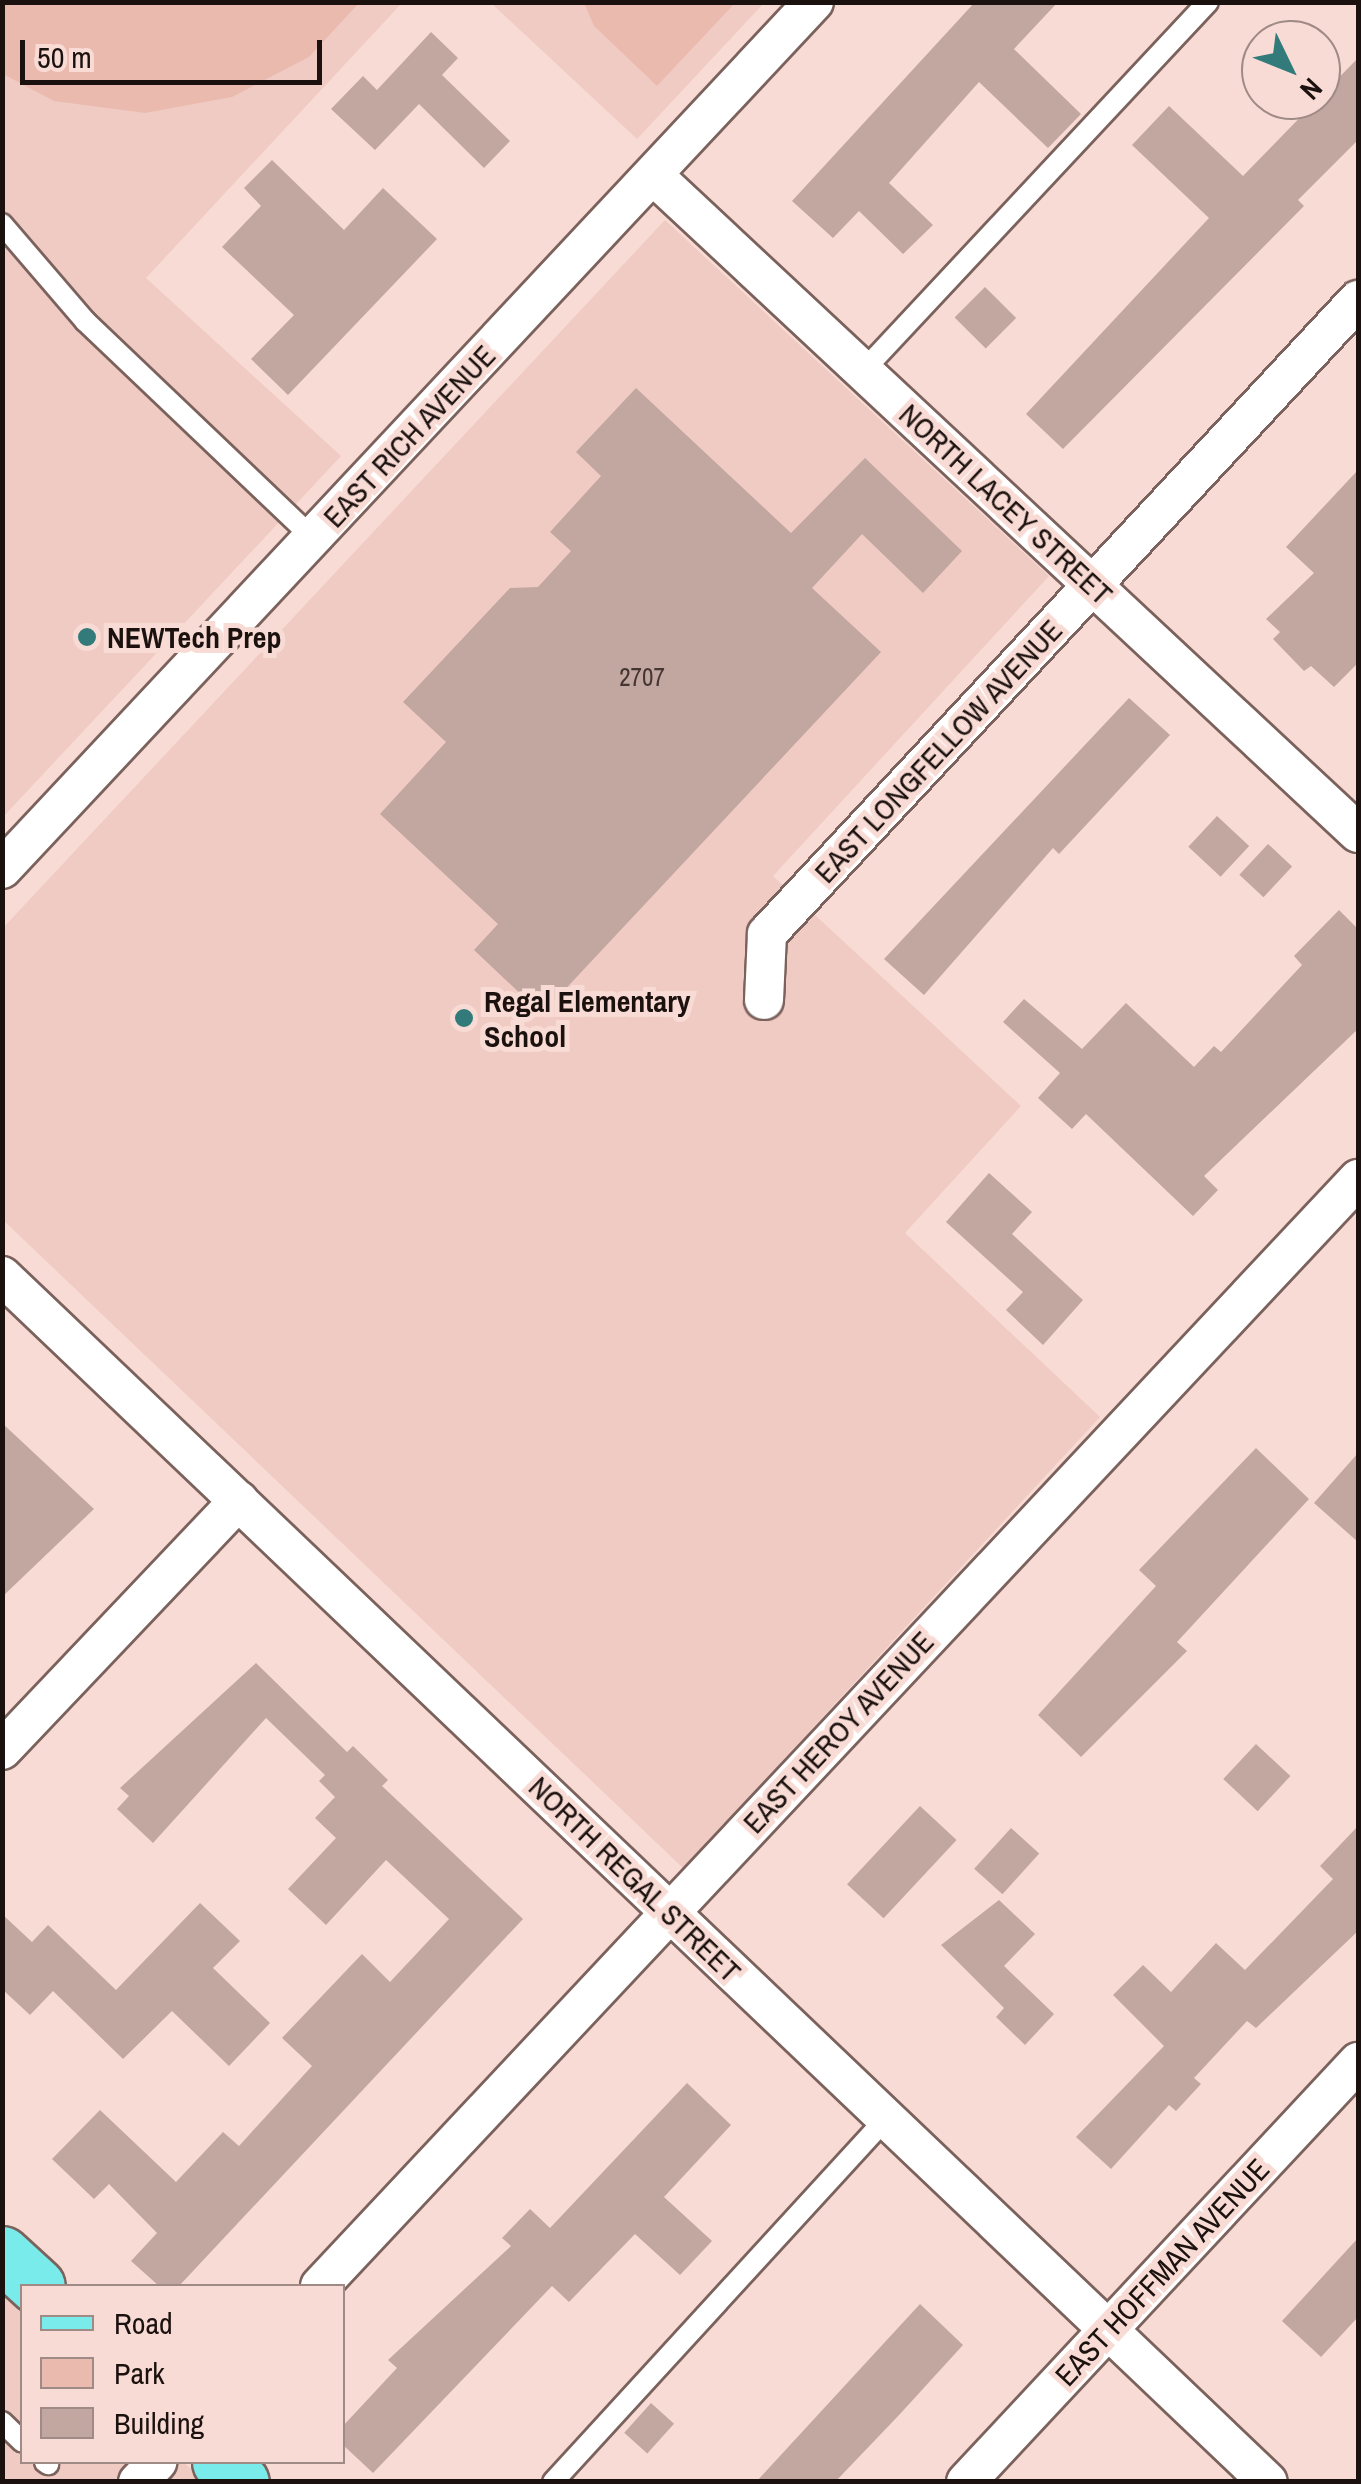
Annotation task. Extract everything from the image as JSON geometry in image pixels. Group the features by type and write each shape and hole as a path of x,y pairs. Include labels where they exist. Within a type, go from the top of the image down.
{"main road":[{"path":"2,2254 35,2284"},
{"path":"222,2464 242,2482"}],"street":[{"name":"EAST RICH AVENUE","path":"2,869 814,2"},
{"name":"NORTH LACEY STREET","path":"654,176 1358,833"},
{"name":"EAST LONGFELLOW AVENUE","path":"764,1000 767,934 1358,300"},
{"name":"EAST HEROY AVENUE","path":"322,2284 1358,1179"},
{"name":"NORTH REGAL STREET","path":"2,1276 1268,2482"},
{"path":"2,1750 239,1500"},
{"name":"EAST HOFFMAN AVENUE","path":"966,2482 1358,2062"}],"lane":[{"path":"864,371 1208,2"},
{"path":"2,224 86,321 313,538"},
{"path":"553,2482 887,2118"}],"shaded area":[{"name":"NEWTech Prep","path":"3,3 402,3 146,278 341,456 3,817"},
{"path":"491,3 764,3 637,139"},
{"name":"Regal Elementary School","path":"665,220 1049,576 773,876 1021,1106 905,1233 1100,1417 683,1868 3,1220 2,929"},
{"path":"2,2290 20,2307 20,2464 185,2464 205,2481 3,2481"}],"green space":[{"path":"2,3 359,3 309,57 232,97 145,113 54,101 3,74"},
{"path":"584,3 735,3 657,86 594,26"}],"building":[{"path":"975,2 1058,2 1014,49 1081,114 1048,148 979,82 889,183 933,225 903,254 859,211 833,238 792,201"},
{"path":"431,32 458,58 442,75 510,141 484,168 419,104 375,150 331,109 363,76 377,90"},
{"path":"1358,58 1358,140 1298,200 1304,206 1063,449 1026,414 1209,218 1132,145 1169,106 1243,176 1298,120 1341,120 1341,75"},
{"path":"272,160 344,230 383,188 437,239 288,395 251,359 294,315 222,247 261,206 244,188"},
{"path":"985,287 1016,318 986,349 955,317"},
{"path":"636,388 791,533 865,458 962,551 923,593 862,534 812,588 881,652 542,1014 474,950 498,924 380,814 446,742 403,702 510,588 538,587 571,551 550,532 601,476 576,452"},
{"path":"1358,470 1358,663 1334,687 1311,666 1304,671 1273,639 1280,632 1266,619 1314,573 1286,547"},
{"path":"1129,698 1170,735 1059,854 1053,848 924,995 884,959"},
{"path":"1217,816 1249,846 1221,877 1188,847"},
{"path":"1268,844 1292,867 1263,897 1239,875"},
{"path":"1339,910 1358,929 1358,1029 1204,1176 1218,1190 1193,1216 1086,1114 1072,1129 1038,1098 1060,1073 1003,1022 1024,999 1082,1049 1126,1003 1194,1067 1214,1046 1221,1052 1302,965 1294,956"},
{"path":"989,1173 1032,1212 1012,1234 1083,1300 1043,1345 1006,1310 1023,1292 946,1222"},
{"path":"2,1423 94,1509 2,1597"},
{"path":"1256,1448 1309,1499 1177,1642 1187,1651 1081,1757 1038,1715 1156,1586 1139,1570"},
{"path":"1358,1453 1358,1542 1314,1503"},
{"path":"256,1663 347,1752 353,1746 388,1780 382,1786 523,1919 181,2284 157,2284 131,2261 157,2233 109,2184 94,2199 52,2159 100,2110 176,2182 223,2132 239,2146 312,2066 282,2038 362,1954 390,1982 449,1919 386,1860 326,1925 288,1889 336,1838 315,1818 335,1797 319,1781 325,1775 266,1718 153,1843 117,1809 129,1796 120,1788"},
{"path":"1256,1744 1290,1776 1258,1811 1223,1779"},
{"path":"920,1806 957,1840 884,1918 847,1884"},
{"path":"1358,1826 1358,1931 1256,2028 1247,2021 1194,2078 1201,2084 1176,2111 1169,2105 1111,2169 1076,2137 1164,2046 1113,1995 1143,1965 1171,1992 1216,1943 1245,1970 1333,1879 1320,1866"},
{"path":"1011,1828 1039,1853 1002,1894 974,1869"},
{"path":"999,1900 1035,1934 1004,1966 1054,2014 1025,2045 996,2017 1004,2008 941,1945"},
{"path":"200,1903 240,1941 213,1968 270,2023 229,2066 172,2011 123,2059 53,1991 30,2015 2,1989 2,1914 32,1942 48,1925 116,1990"},
{"path":"687,2083 731,2125 664,2197 712,2241 680,2275 635,2234 569,2302 552,2286 373,2473 345,2447 345,2424 397,2368 388,2360 511,2246 502,2238 530,2209 550,2228"},
{"path":"1358,2238 1358,2317 1321,2357 1282,2321"},
{"path":"920,2304 963,2345 900,2414 835,2482 756,2482"},
{"path":"651,2403 674,2424 647,2453 624,2433"}],"place":[{"name":"NEWTech Prep","path":"87,637"},
{"name":"Regal Elementary School","path":"464,1018"}]}
